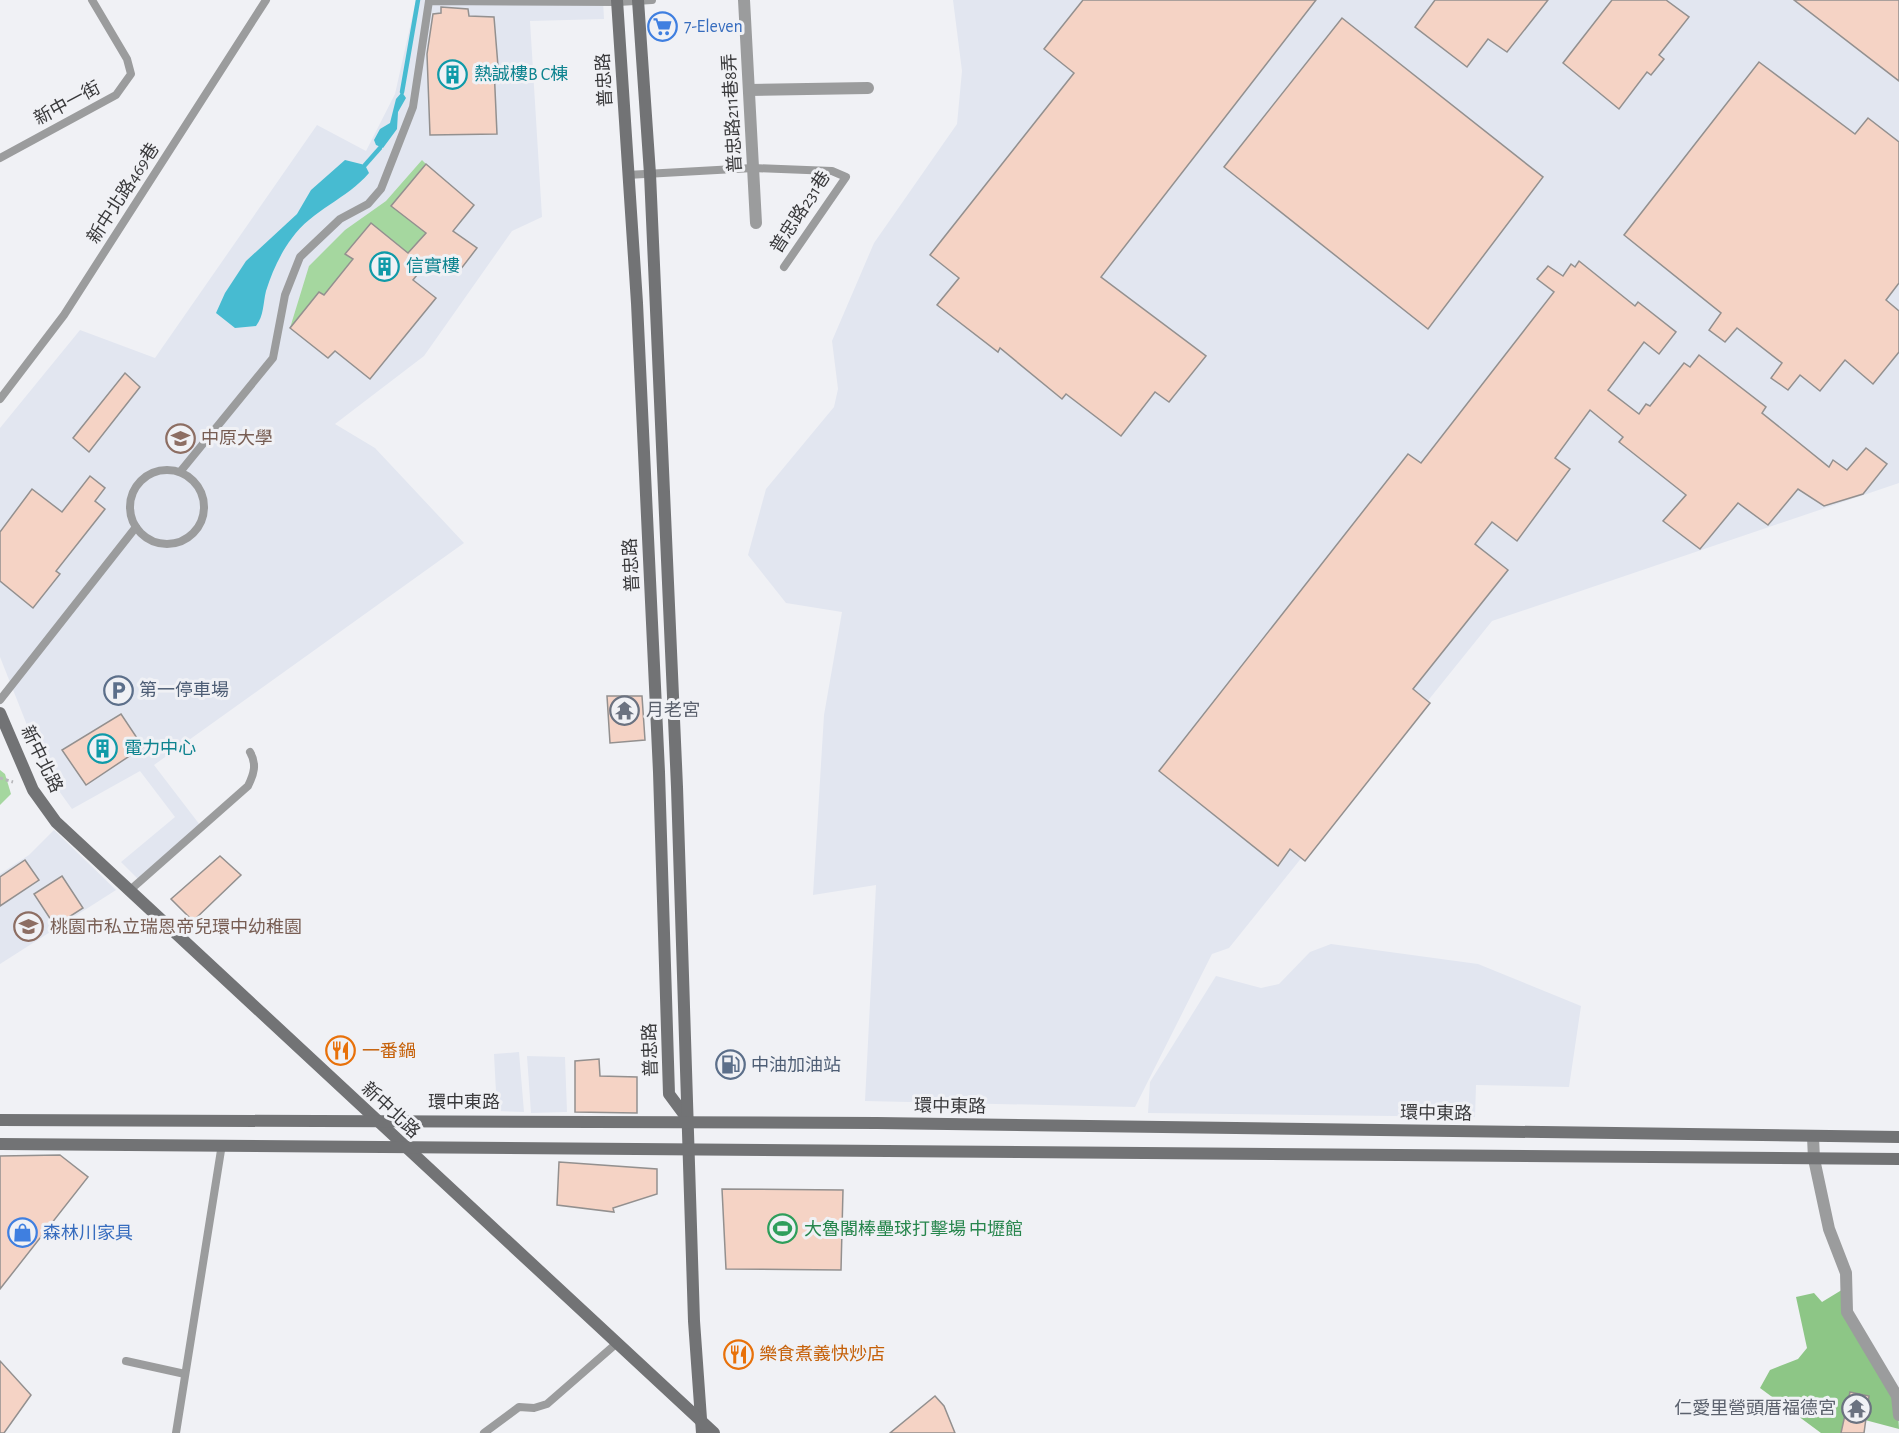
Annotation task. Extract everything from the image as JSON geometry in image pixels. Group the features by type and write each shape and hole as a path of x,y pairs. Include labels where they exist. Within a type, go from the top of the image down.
{"street":[{"name":"普忠路","path":"638,0 650,174 677,775 694,1321 702,1427"},
{"name":"普忠路211巷8弄","path":"744,0 756,223"},
{"name":"普忠路","path":"617,1 637,303 657,725 669,1094 689,1122"},
{"path":"749,90 868,88"},
{"name":"新中北路","path":"0,713 33,790 56,822 374,1120 617,1343 702,1427 714,1433"},
{"name":"環中東路","path":"0,1120 689,1122 1899,1137"},
{"path":"1813,1137 1814,1159 1829,1229 1846,1273 1847,1312 1897,1396 1899,1415"},
{"path":"0,1144 402,1145 690,1150 1899,1160"}],"lane":[{"name":"新中一街","path":"0,158 116,95 131,74 127,59 92,0"},
{"name":"新中北路469巷","path":"0,399 64,315 266,0"},
{"path":"180,472 273,358 285,295 300,257 340,219 368,204 381,189 413,107 429,1 652,0"},
{"name":"普忠路231巷","path":"627,175 753,168 832,171 846,177 784,267"},
{"path":"163,469 180,472 197,483 203,494 205,507 197,529 189,537 166,544 154,541 136,526 131,515 130,502 134,490 141,480 151,473 163,469"},
{"path":"0,700 136,526"},
{"path":"129,891 248,786 255,761 250,752"},
{"path":"176,1433 222,1144"},
{"path":"484,1433 519,1407 534,1408 547,1404 617,1343"},
{"path":"126,1361 185,1374"}],"path":[{"path":"0,778 13,782"}],"shaded area":[{"name":"中原大學","path":"416,0 603,0 604,19 530,21 542,217 512,231 424,356 335,424 375,448 464,543 154,765 203,829 140,881 121,862 175,817 140,771 72,809 46,773 0,657 0,428 80,330 155,358 317,125 366,151 395,94"},
{"path":"953,0 1899,0 1899,483 1492,621 1229,948 1212,954 1135,1107 865,1101 876,885 813,895 824,715 842,612 786,603 748,555 766,489 834,407 838,389 832,341 874,243 957,124 962,71"},
{"name":"桃園市私立瑞恩帝兒環中幼稚園","path":"54,830 116,890 0,964 0,874 29,855"},
{"path":"1331,944 1478,964 1581,1006 1569,1087 1476,1085 1475,1117 1148,1113 1150,1082 1216,976 1261,988 1279,984 1310,952"},
{"path":"519,1052 524,1112 497,1111 494,1054"},
{"path":"527,1056 565,1057 567,1112 531,1113"}],"green space":[{"path":"422,160 426,164 426,233 408,253 371,223 345,254 353,259 324,295 319,292 290,328 309,266 345,230 386,201"},
{"path":"0,770 5,774 11,794 0,805"},
{"path":"1845,1288 1847,1312 1897,1396 1899,1429 1865,1420 1850,1392 1841,1433 1821,1433 1760,1388 1770,1370 1798,1359 1807,1348 1796,1297 1814,1293 1822,1302"}],"water":[{"path":"402,92 406,98 398,112 397,129 383,148 376,145 374,140 380,129 390,123 396,99"},
{"path":"345,160 365,165 369,173 300,228 284,250 274,270 266,291 259,322 256,326 235,328 216,313 225,293 246,261 297,214 311,190"}],"building":[{"path":"1083,0 1316,0 1101,277 1206,356 1169,402 1155,392 1121,436 1066,394 1062,399 1000,348 998,352 937,305 959,278 930,255 1074,73 1044,49"},
{"path":"1435,0 1548,0 1507,52 1488,39 1467,67 1415,27"},
{"path":"1612,0 1666,0 1689,17 1659,55 1664,59 1651,75 1647,72 1619,109 1563,63"},
{"path":"1794,0 1899,0 1899,81"},
{"name":"熱誠樓B C棟","path":"441,7 468,9 469,16 494,17 498,66 494,67 497,134 430,135 427,54 433,14 441,13"},
{"path":"1342,18 1543,177 1428,329 1224,167"},
{"path":"1759,62 1855,134 1868,118 1899,142 1899,283 1886,300 1899,311 1899,352 1873,384 1845,360 1820,391 1800,375 1788,390 1771,378 1782,363 1737,328 1725,342 1709,330 1721,313 1624,235"},
{"name":"信實樓","path":"426,164 474,205 453,231 477,248 457,274 433,255 413,280 436,298 370,379 335,351 328,358 290,328 319,292 324,295 353,259 345,254 371,223 408,253 426,233 391,206"},
{"path":"1579,261 1635,306 1638,302 1676,332 1659,354 1644,342 1608,390 1639,414 1646,404 1650,406 1684,363 1690,367 1699,355 1766,407 1762,413 1829,467 1833,460 1847,470 1866,448 1887,464 1863,494 1824,506 1798,489 1768,525 1738,503 1700,549 1663,521 1686,495 1619,442 1623,437 1590,410 1555,458 1570,469 1517,541 1492,522 1475,544 1508,570 1413,689 1430,703 1305,861 1290,849 1278,866 1159,771 1408,454 1421,463 1554,292 1537,279 1548,266 1563,276 1571,264 1575,267"},
{"path":"125,373 140,387 89,452 73,438"},
{"path":"90,476 105,488 95,501 105,509 56,571 60,574 33,608 0,581 0,532 32,489 62,512"},
{"name":"月老宮","path":"607,696 642,696 645,740 610,743"},
{"name":"電力中心","path":"121,714 143,747 86,785 62,750"},
{"path":"220,856 241,875 193,921 171,899"},
{"path":"25,860 39,880 0,906 0,877"},
{"path":"62,876 83,908 55,926 34,894"},
{"path":"599,1059 600,1076 637,1077 637,1113 575,1112 575,1061"},
{"name":"森林川家具","path":"60,1155 88,1177 0,1289 0,1156"},
{"path":"559,1162 657,1169 657,1194 613,1208 614,1212 557,1205"},
{"name":"大魯閣棒壘球打擊場 中壢館","path":"722,1189 843,1190 841,1270 726,1269"},
{"path":"0,1361 31,1395 4,1433 0,1433"},
{"name":"仁愛里營頭厝福德宮","path":"1850,1392 1869,1396 1864,1433 1841,1433"},
{"path":"935,1396 944,1406 955,1433 890,1433"}],"waterway":[{"path":"402,92 418,0"},
{"path":"365,165 380,148"}],"place":[{"name":"7-Eleven","path":"663,26"},
{"name":"熱誠樓B C棟","path":"453,74"},
{"name":"信實樓","path":"385,266"},
{"name":"中原大學","path":"180,438"},
{"name":"第一停車場","path":"118,690"},
{"name":"月老宮","path":"625,710"},
{"name":"電力中心","path":"103,748"},
{"name":"桃園市私立瑞恩帝兒環中幼稚園","path":"29,927"},
{"name":"一番鍋","path":"341,1051"},
{"name":"中油加油站","path":"730,1065"},
{"name":"大魯閣棒壘球打擊場 中壢館","path":"783,1229"},
{"name":"森林川家具","path":"22,1233"},
{"name":"樂食煮義快炒店","path":"738,1354"},
{"name":"仁愛里營頭厝福德宮","path":"1857,1408"}]}
